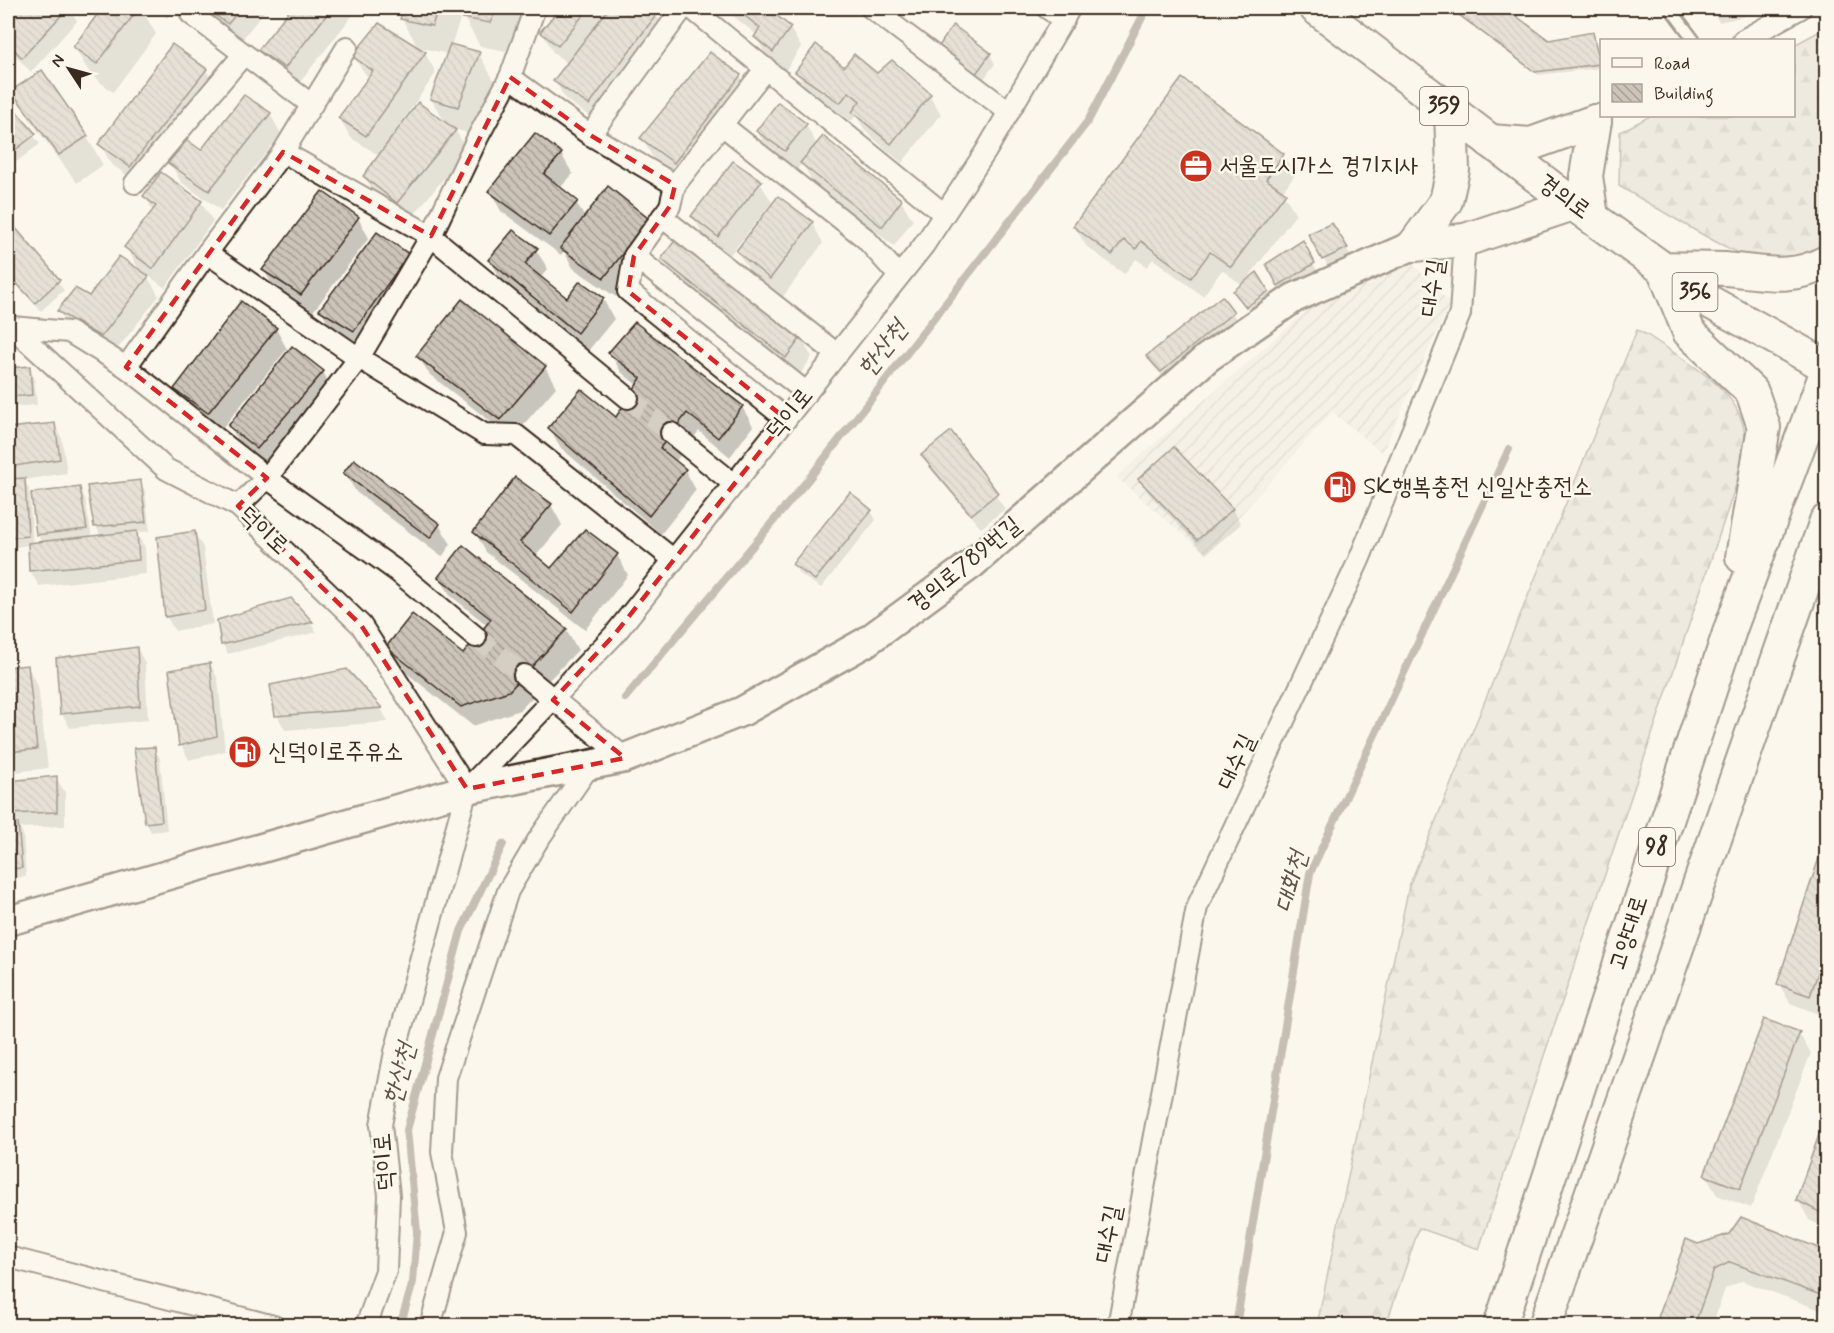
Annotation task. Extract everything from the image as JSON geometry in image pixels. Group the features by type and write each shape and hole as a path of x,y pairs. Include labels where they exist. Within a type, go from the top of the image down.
{"main road":[{"name":"경의로","path":"1316,8 1582,210 1708,301 1827,366"},
{"path":"1414,245 1446,201 1453,170 1451,111"},
{"path":"1414,245 1465,240 1582,210 1586,176 1601,118"},
{"path":"1490,141 1532,144 1601,118"},
{"name":"경의로789번길","path":"467,789 625,758 743,711 867,642 972,564 1207,357 1294,298 1414,245"},
{"path":"1731,627 1764,427 1752,392 1689,332 1663,268 1725,269 1781,275 1809,272 1827,262"},
{"name":"고양대로","path":"1500,1326 1731,627 1827,373"},
{"name":"고양대로","path":"1545,1326 1717,828 1827,521"},
{"path":"1717,828 1784,645 1827,553"},
{"name":"덕이로","path":"8,921 467,789"}],"street":[{"path":"238,506 267,478 359,358 431,236 478,137 510,78 535,8"},
{"path":"590,135 683,8"},
{"path":"691,8 944,214"},
{"path":"871,8 1009,112"},
{"path":"1047,8 1067,14"},
{"path":"1745,39 1801,8"},
{"path":"191,14 312,105"},
{"name":"덕이로","path":"366,1326 386,1271 389,1195 381,1125 395,1052 467,789 615,635 899,276 944,214 1009,112 1067,14"},
{"path":"126,367 207,252 283,152 347,47"},
{"path":"135,183 244,54"},
{"path":"766,68 675,185 670,206 634,256 628,291 786,419"},
{"path":"510,78 590,135 675,185"},
{"path":"722,125 865,238 899,276"},
{"path":"283,152 431,236 628,398"},
{"path":"662,217 837,354"},
{"name":"대수길","path":"1118,1326 1197,907 1359,560 1460,314 1465,240"},
{"path":"207,252 359,358 484,434 516,435 674,560"},
{"path":"634,256 807,393"},
{"path":"10,326 69,332 126,367 267,478 398,572 476,637"},
{"name":"덕이로","path":"10,326 54,369 166,469 238,506 361,625 467,789"},
{"path":"671,433 734,484"},
{"path":"524,675 625,758"},
{"path":"430,1326 457,1232 442,1152 446,1078 508,891 538,840 590,765"},
{"path":"8,1257 274,1326"}],"lane":[{"path":"1670,8 1693,39"}],"highlighted area":[{"path":"510,77 590,135 675,185 670,206 634,256 628,291 786,419 614,635 553,700 625,758 467,789 361,625 238,506 267,478 126,367 283,152 431,236"}],"shaded area":[{"path":"1409,260 1450,303 1382,453 1332,412 1206,554 1116,477 1305,312"}],"green space":[{"path":"1826,28 1826,242 1790,258 1773,260 1757,258 1708,238 1619,186 1620,132 1648,117 1795,117 1795,44"},
{"path":"1637,330 1694,366 1723,390 1734,404 1745,437 1738,479 1479,1249 1419,1228 1386,1325 1317,1325 1409,886"}],"building":[{"path":"15,8 68,8 22,58 8,43 8,15"},
{"path":"102,8 139,8 97,64 73,47"},
{"path":"205,8 241,8 228,24"},
{"path":"291,8 332,8 285,68 258,50"},
{"path":"404,8 438,8 432,26 400,19"},
{"path":"466,8 497,8 490,23 462,18"},
{"path":"560,8 589,8 558,46 540,32"},
{"path":"609,8 648,8 657,14 589,105 553,81"},
{"path":"735,8 770,8 791,27 773,52 754,37 760,28"},
{"path":"1450,8 1505,8 1549,40 1593,32 1600,64 1535,72"},
{"path":"379,23 426,52 366,136 338,118 373,71 352,56"},
{"path":"953,25 991,53 975,75 939,46"},
{"path":"172,44 207,69 130,167 98,144"},
{"path":"450,44 480,52 458,107 430,99"},
{"path":"816,44 844,67 854,54 877,73 892,60 931,94 891,144 852,112 860,101 849,92 840,103 795,72"},
{"path":"710,52 741,75 674,163 640,138"},
{"path":"42,70 88,136 59,155 11,91"},
{"name":"서울도시가스 경기지사","path":"1182,78 1284,154 1266,179 1286,193 1231,267 1210,252 1191,278 1141,241 1136,249 1124,240 1112,255 1073,226"},
{"path":"244,95 271,113 209,191 168,163 187,140 201,150"},
{"path":"418,102 456,130 397,203 363,176"},
{"path":"778,102 807,124 785,151 756,131"},
{"path":"10,104 36,134 10,154 8,105"},
{"path":"535,133 562,153 544,174 578,201 549,236 488,191"},
{"path":"823,136 902,200 882,227 800,163"},
{"path":"733,161 762,181 718,237 691,216"},
{"path":"161,172 202,201 153,269 124,247 156,206 143,196"},
{"path":"608,186 649,219 604,278 560,248"},
{"path":"322,191 359,217 301,295 262,270"},
{"path":"778,196 813,222 770,279 736,251"},
{"path":"1332,223 1348,248 1322,260 1308,234"},
{"path":"14,226 60,280 35,303 8,274 8,232"},
{"path":"513,230 538,248 525,264 567,298 580,281 604,298 577,333 488,260"},
{"path":"377,232 409,254 354,331 319,310"},
{"path":"676,239 802,336 786,358 661,259"},
{"path":"1303,240 1315,263 1278,286 1266,264"},
{"path":"119,256 149,276 101,337 57,311 75,288 89,296"},
{"path":"1257,272 1269,291 1246,307 1233,291"},
{"path":"1222,296 1234,312 1161,372 1146,356"},
{"path":"462,299 546,366 500,420 416,356"},
{"path":"241,301 277,328 208,413 174,389"},
{"path":"635,322 743,406 718,438 687,413 660,448 686,469 649,516 548,428 581,389 616,417 641,378 608,353"},
{"path":"292,346 324,371 257,449 228,426"},
{"path":"30,366 32,395 8,397 8,368"},
{"path":"55,423 60,459 8,467 8,428"},
{"path":"951,431 998,493 971,515 921,455"},
{"path":"1174,447 1233,509 1197,540 1138,479"},
{"path":"354,459 440,524 430,538 343,473"},
{"path":"515,477 552,504 520,542 551,568 585,529 618,554 573,612 473,532"},
{"path":"25,478 28,536 8,538 8,479"},
{"path":"141,480 146,522 94,527 87,486"},
{"path":"80,487 87,529 36,535 31,493"},
{"path":"850,492 872,510 815,580 792,564"},
{"path":"137,531 139,560 29,571 28,543"},
{"path":"195,531 205,610 165,617 157,537"},
{"path":"463,545 567,629 509,691 461,707 386,647 412,614 463,654 491,619 438,577"},
{"path":"291,598 313,622 221,645 217,620"},
{"path":"137,647 140,706 60,714 56,658"},
{"path":"210,663 217,736 179,746 169,670"},
{"path":"28,665 37,749 8,752 8,667"},
{"path":"347,669 382,708 275,716 270,685"},
{"path":"155,747 162,821 145,823 134,748"},
{"path":"57,776 57,812 8,814 8,781"},
{"path":"8,823 18,823 22,868 8,869"},
{"path":"1826,837 1826,950 1810,996 1777,984"},
{"path":"1764,1019 1800,1032 1740,1189 1704,1175"},
{"path":"1826,1115 1826,1212 1825,1215 1796,1200"},
{"path":"1741,1217 1826,1251 1826,1297 1730,1262 1714,1270 1694,1326 1655,1326 1686,1239 1698,1244 1729,1234"}],"waterway":[{"name":"한산천","path":"625,698 807,481 1088,121 1147,8"},
{"name":"대화천","path":"1236,1326 1310,873 1509,449"},
{"name":"한산천","path":"400,1326 413,1282 417,1232 407,1130 461,931 503,844"}],"tunnel":[{"path":"628,398 671,433"},
{"path":"476,637 524,675"}],"place":[{"name":"서울도시가스 경기지사","path":"1196,166"},
{"name":"SK행복충전 신일산충전소","path":"1340,487"},
{"name":"신덕이로주유소","path":"245,752"}]}
